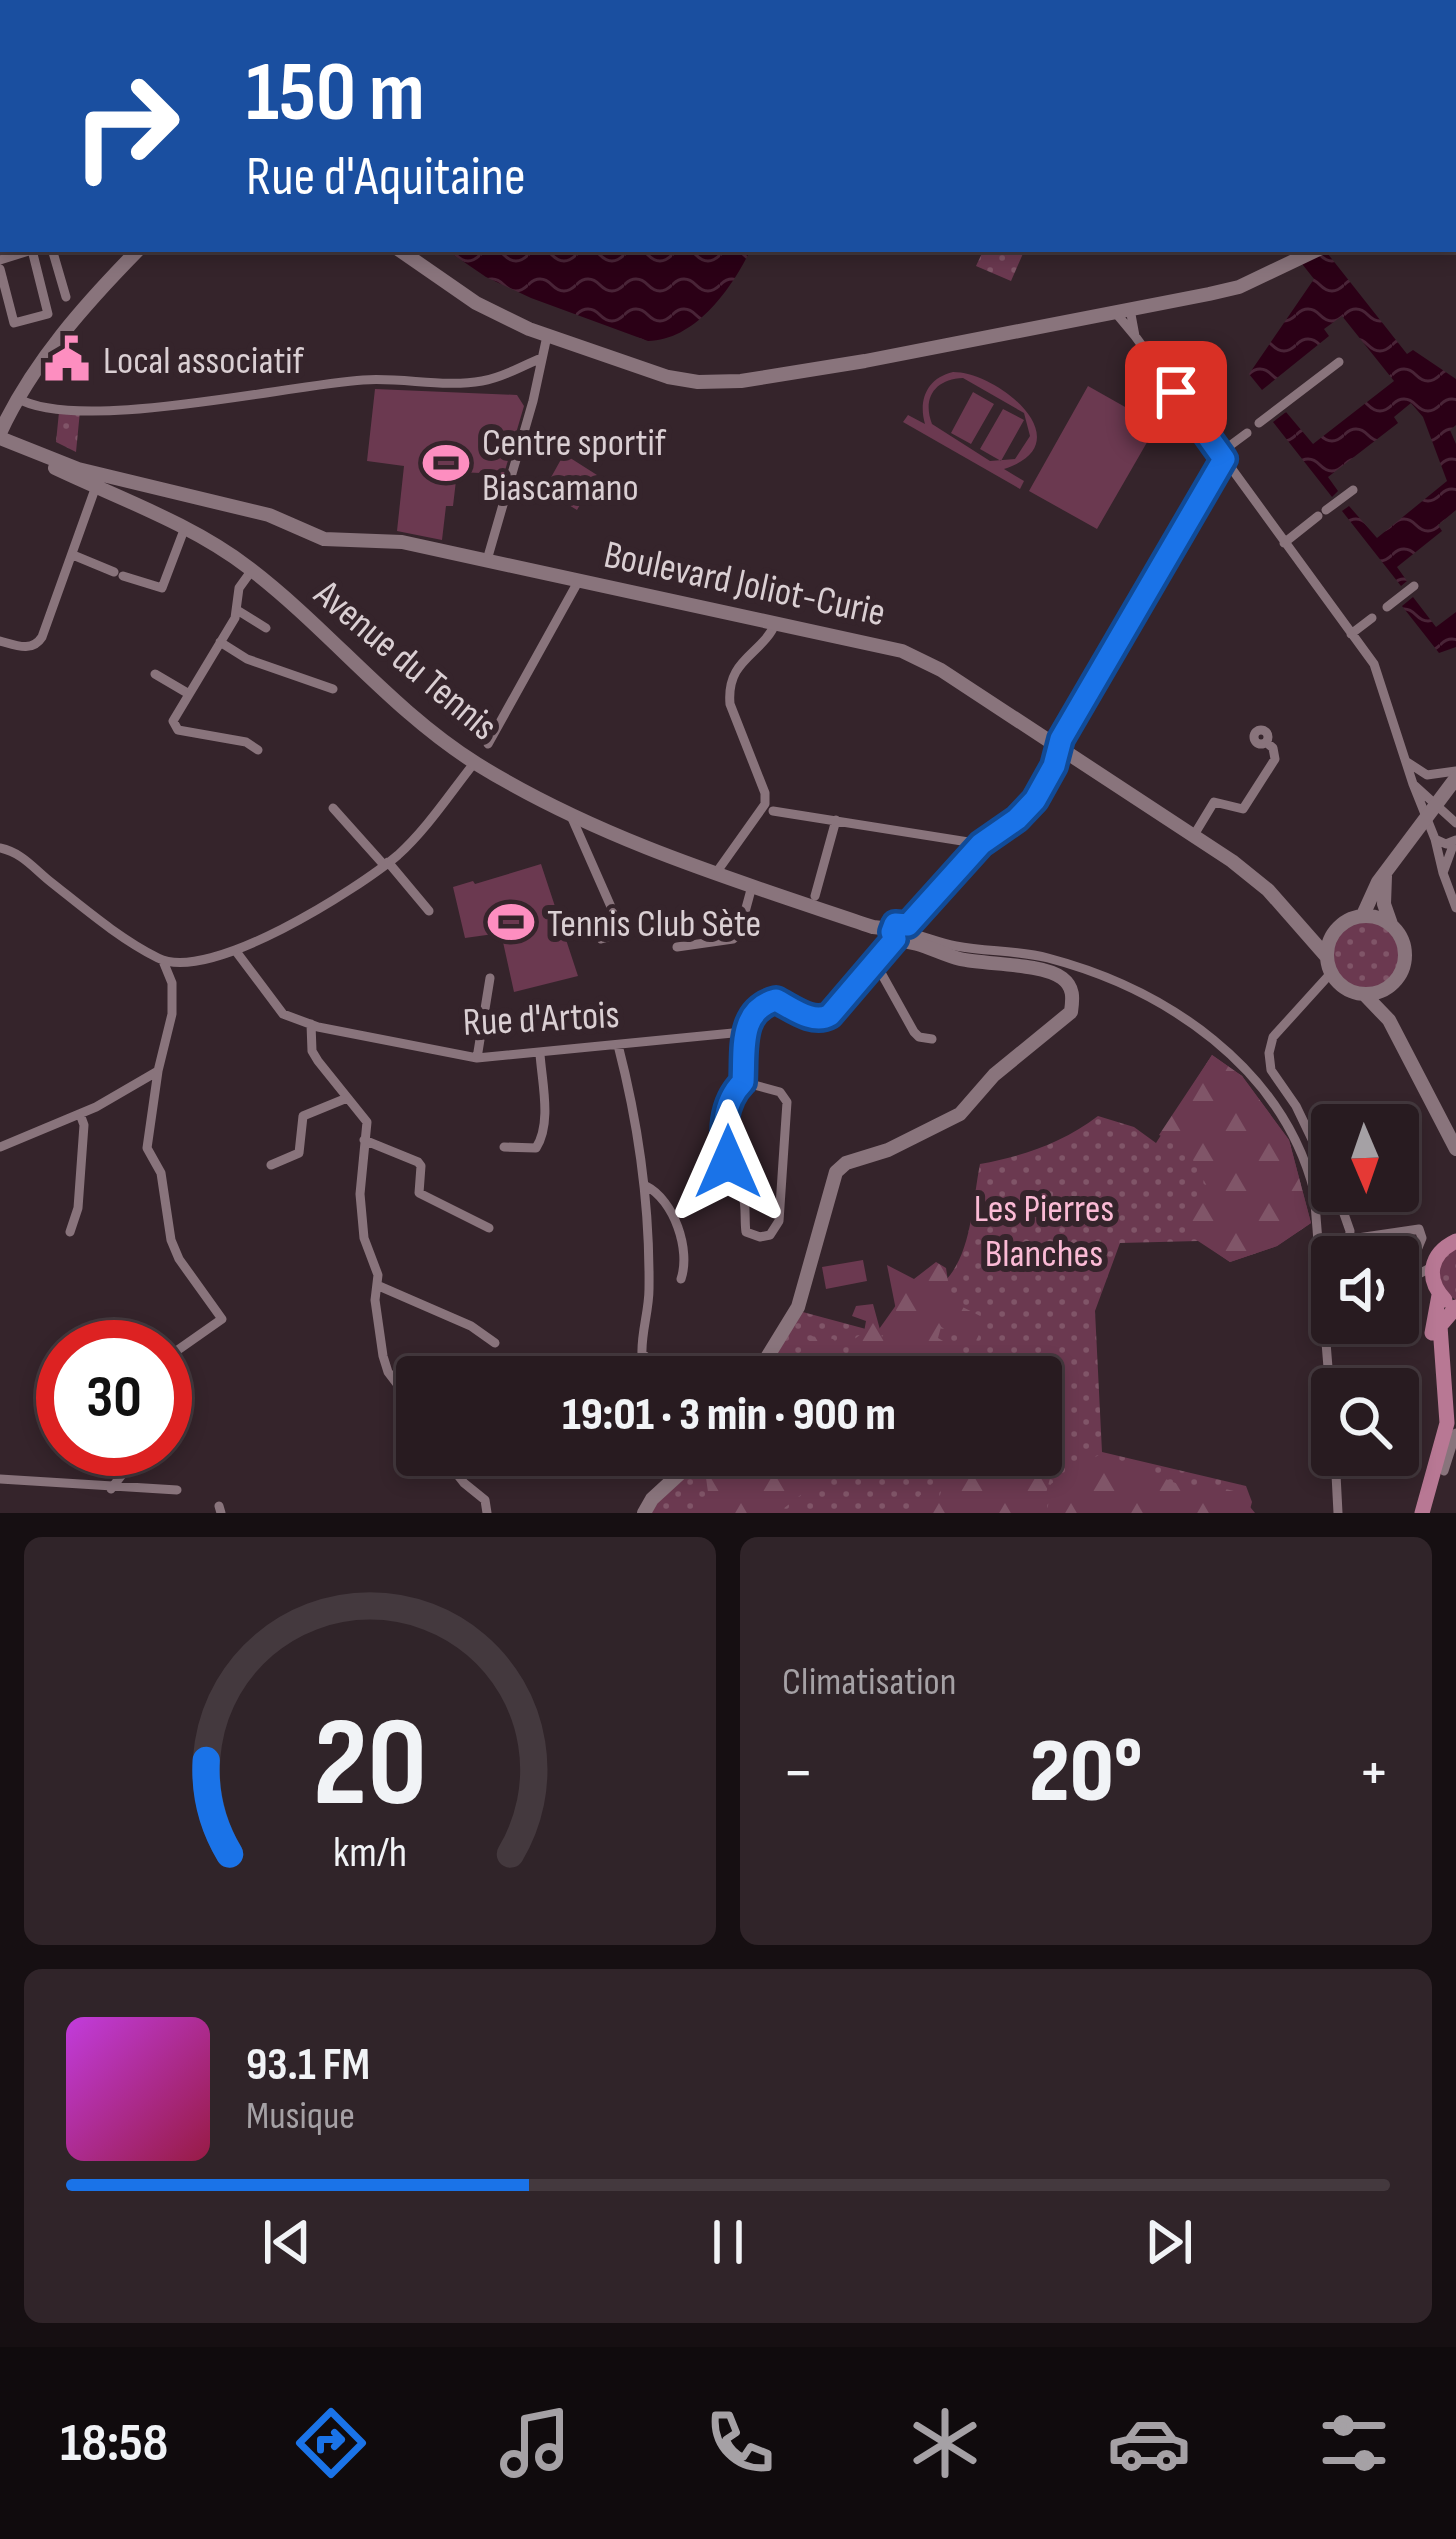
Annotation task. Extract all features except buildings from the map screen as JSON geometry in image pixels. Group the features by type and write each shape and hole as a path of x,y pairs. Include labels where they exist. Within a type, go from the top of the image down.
{"main road":[{"path":"1449,1432 1432,1341 1436,1290 1432,1267 1442,1249 1456,1241"},
{"path":"1422,1513 1449,1432 1439,1339 1440,1327 1456,1306 1436,1290"}],"street":[{"path":"0,269 14,323 48,311 35,252"},
{"path":"53,252 66,298"},
{"path":"0,439 17,398 80,312 136,252"},
{"path":"402,252 476,303 547,336 668,377 717,383 865,361 1239,287 1313,252"},
{"path":"1122,310 1135,336 1377,670 1456,908"},
{"path":"487,560 547,336"},
{"path":"17,398 38,408 118,409 362,380 477,382 502,377 542,358"},
{"path":"1259,423 1340,362"},
{"path":"743,1082 780,1092 788,1102 779,1221 770,1235 760,1237 746,1232 744,1196 725,1151 726,1109 731,1094 743,1082 743,1032 768,1001 823,1019 981,844 1035,800 1054,766 1058,746 1222,456 1247,433"},
{"name":"Avenue du Tennis","path":"0,439 87,477 213,543 252,570 411,715 475,762 571,816 615,837 752,886 903,933 957,958 1054,973 1069,985 1072,1012 994,1075 960,1114 886,1151 846,1163 836,1172 797,1307 768,1356"},
{"path":"0,641 26,647 38,643 73,555 87,477"},
{"name":"Boulevard Joliot-Curie","path":"87,477 269,515 332,541 392,541 910,655 941,670 1256,879 1329,965"},
{"path":"1284,543 1353,490"},
{"path":"73,555 162,588 184,530"},
{"path":"252,570 238,588 237,610 184,692 173,722 178,730 246,742 258,750"},
{"path":"488,744 579,580"},
{"path":"1387,607 1414,586"},
{"path":"237,610 266,628"},
{"path":"1351,634 1372,618"},
{"path":"716,873 765,804 729,689 741,660 773,631 776,622"},
{"path":"220,642 247,659 333,689"},
{"path":"155,674 184,692"},
{"path":"1193,836 1214,802 1243,809 1275,759 1266,742"},
{"path":"0,848 17,851 80,905 164,961 176,962 235,950 298,922 410,843 475,762"},
{"path":"1407,762 1427,775 1456,774"},
{"path":"1363,915 1385,874 1456,774"},
{"path":"1413,784 1456,823"},
{"path":"333,808 429,911"},
{"path":"773,812 981,844"},
{"path":"571,816 620,925 614,938 601,939"},
{"path":"814,896 836,820"},
{"path":"1435,839 1446,844 1456,840"},
{"path":"1443,873 1456,840"},
{"path":"1385,874 1384,904 1406,955 1386,1001 1389,1021"},
{"path":"676,947 733,939 739,934 752,886"},
{"path":"920,910 929,938"},
{"path":"1311,1137 1271,1070 1273,1037 1329,965 1334,932 1342,923 1363,915 1390,924"},
{"path":"1301,928 1334,932"},
{"path":"903,933 955,946 1042,956 1085,969 1119,981 1194,1023 1255,1078 1281,1112 1309,1172 1330,1236"},
{"name":"Rue d'Artois","path":"235,950 283,1014 477,1058 743,1032"},
{"path":"164,961 172,983 172,1014 146,1138 161,1173 168,1232 179,1259 222,1319 192,1340"},
{"path":"875,962 914,1032 932,1039"},
{"path":"1329,965 1348,990 1364,994 1390,986"},
{"path":"477,1058 490,978"},
{"path":"1364,994 1389,1021 1456,1149"},
{"path":"311,1024 312,1051 367,1122 362,1216 379,1286 375,1300 388,1372 396,1382"},
{"path":"618,1045 646,1186 649,1293 641,1347 645,1356"},
{"path":"504,1147 536,1148 541,1142 540,1054"},
{"path":"0,1148 80,1114 158,1071"},
{"path":"272,1165 299,1153 303,1116 347,1098"},
{"path":"70,1232 78,1208 84,1125 80,1114"},
{"path":"364,1140 418,1162 419,1193 489,1228"},
{"path":"646,1186 661,1198 686,1246 681,1279"},
{"path":"1370,1236 1419,1228 1419,1247"},
{"path":"1419,1273 1432,1267"},
{"path":"1419,1284 1436,1290"},
{"path":"379,1286 471,1326 495,1342"},
{"path":"1444,1471 1449,1432"},
{"path":"111,1489 121,1476"},
{"path":"458,1476 483,1497 487,1513"},
{"path":"644,1513 677,1476"},
{"path":"1336,1476 1338,1513"},
{"path":"0,1479 177,1490"}],"green space":[{"path":"983,252 1024,252 1011,281 976,266"},
{"path":"944,375 972,375 1010,396 1026,411 1035,427 1036,443 1027,457 1004,469 1024,481 1020,489 903,422 908,415 925,424 927,391","holes":["963,378 1024,413 1030,436 1015,459 990,461 932,424 929,406 938,386"]},
{"path":"1088,386 1157,425 1097,529 1029,491"},
{"name":"Centre sportif Biascamano","path":"375,389 517,395 524,406 504,474 457,472 442,540 397,531 404,466 367,461"},
{"path":"973,392 994,404 971,444 951,433"},
{"path":"1003,409 1024,420 1001,461 980,449"},
{"path":"80,411 76,452 56,442 59,412"},
{"path":"564,454 597,475 577,510 544,490"},
{"name":"Tennis Club Sète","path":"541,864 578,976 514,992 501,933 465,938 453,887"},
{"path":"1366,920 1391,930 1401,955 1391,980 1366,990 1341,980 1331,955 1341,930"},
{"name":"Les Pierres Blanches","path":"1212,1055 1242,1076 1289,1140 1311,1223 1277,1246 1230,1262 1198,1241 1120,1243 1095,1311 1102,1452 1246,1486 1252,1502 1249,1513 647,1513 684,1476 1062,1476 1062,1356 772,1356 799,1311 877,1332 911,1284 937,1288 949,1277 969,1231 980,1164 1042,1147 1098,1116 1134,1127 1156,1143"},
{"path":"1212,1055 1242,1076 1289,1140 1311,1223 1277,1246 1230,1262 1187,1232 1189,1211 1209,1190 1186,1147 1159,1135"},
{"path":"1456,1246 1456,1300 1444,1292 1437,1266"},
{"path":"863,1260 867,1281 826,1289 822,1267"},
{"path":"936,1262 946,1268 951,1301 986,1319 975,1343 941,1327 938,1338 961,1356 848,1356 849,1343 864,1332 866,1321 852,1316 856,1306 873,1304 882,1337 897,1315 887,1265 914,1279"},
{"path":"810,1336 833,1339 842,1349 840,1356 803,1356"},
{"path":"1102,1453 1195,1491 1213,1486 1238,1492 1255,1513 1047,1513 1051,1484"},
{"path":"706,1476 825,1476 778,1513 711,1513"},
{"path":"950,1476 1050,1478 1041,1513 915,1513 920,1495 939,1499 944,1480"}],"water":[{"path":"449,252 749,252 723,295 697,322 682,332 648,341 486,277"},
{"path":"1288,252 1326,252 1407,354 1413,350 1456,379 1456,425 1450,430 1456,444 1456,510 1438,525 1442,531 1397,567 1407,581 1401,586 1342,511 1349,506 1377,538 1447,481 1423,417 1411,403 1394,417 1398,423 1328,477 1338,491 1332,497 1273,422 1286,412 1313,444 1394,381 1342,316 1324,329 1329,336 1262,390 1249,374 1314,279"},
{"path":"1413,597 1436,627 1456,612 1456,647 1439,653 1402,606"}],"place":[{"name":"Local associatif","path":"67,359"},
{"name":"Centre sportif Biascamano","path":"446,463"},
{"name":"Tennis Club Sète","path":"511,922"}],"route":[{"path":"728,1162 726,1109 731,1094 743,1082 743,1032 760,1006 776,1000 811,1017 830,1015 895,939 895,924 908,925 981,844 1017,819 1046,784 1061,739 1224,459 1176,392"}]}
